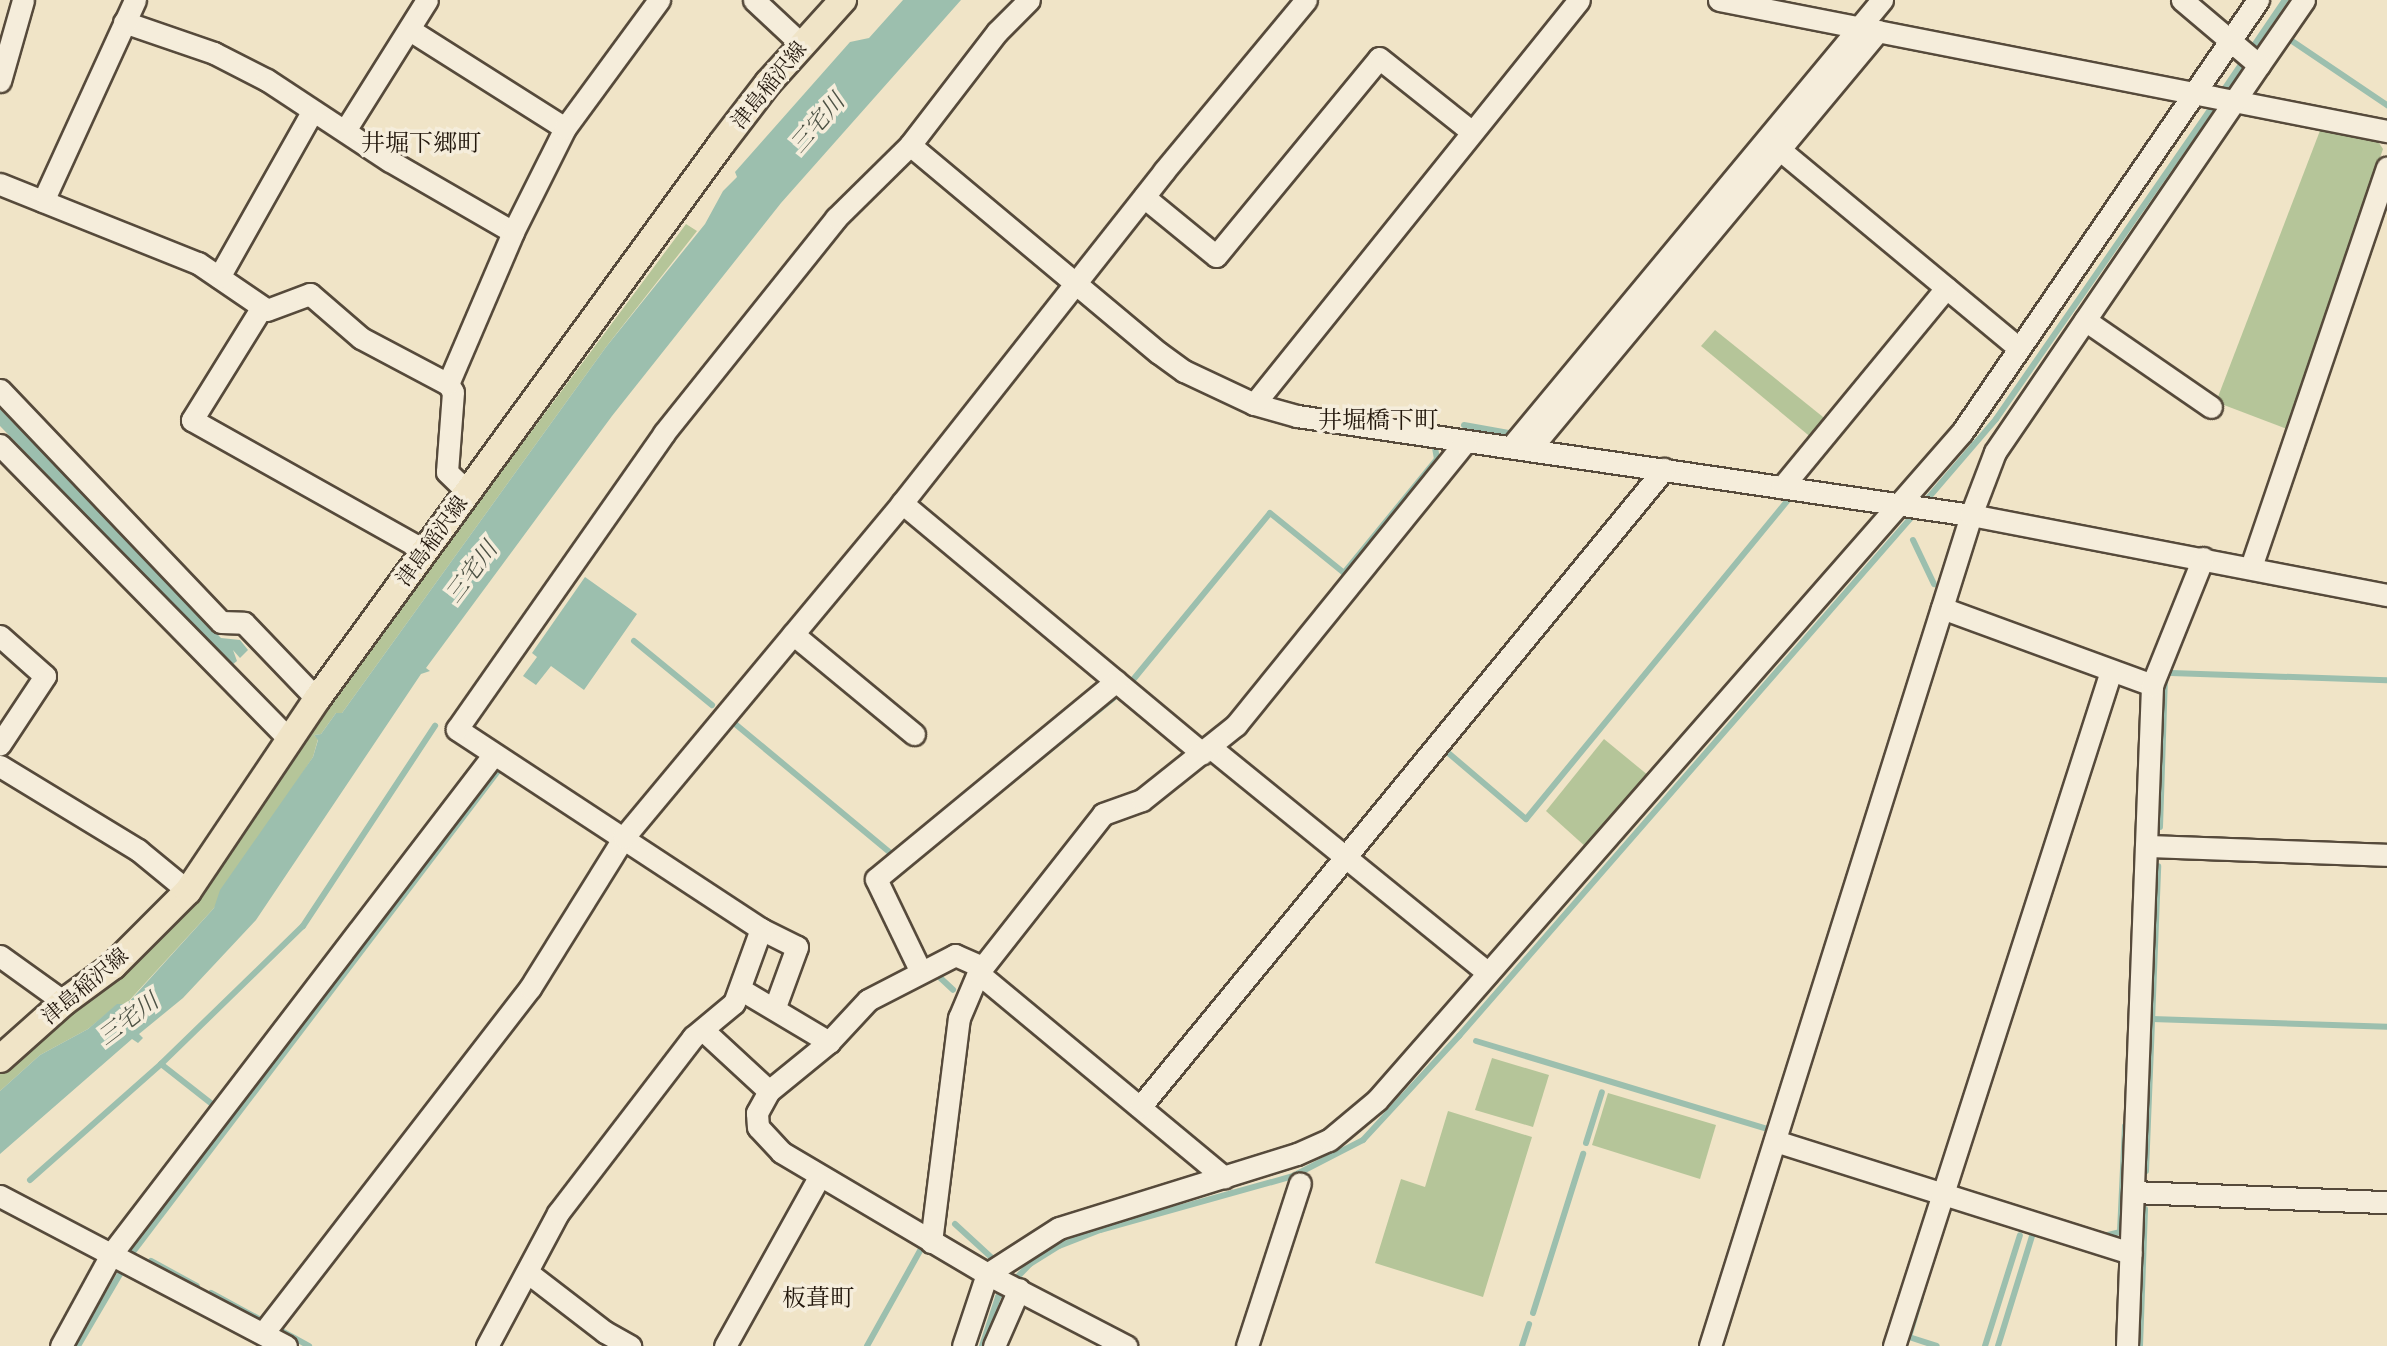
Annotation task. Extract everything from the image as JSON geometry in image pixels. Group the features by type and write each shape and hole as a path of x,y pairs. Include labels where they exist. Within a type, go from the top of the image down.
{"main road":[{"name":"津島稲沢線","path":"0,1059 64,1002 113,966 188,891 317,699 722,143 801,44 843,0"}],"street":[{"path":"1,74 23,0"},
{"path":"43,201 135,0"},
{"path":"346,130 427,0"},
{"path":"448,384 513,232 565,128 659,0"},
{"path":"754,0 801,44"},
{"path":"775,1007 797,947 761,929 624,836 457,729 664,433 836,219 910,145 997,32 1029,0"},
{"path":"264,1332 530,988 624,836 902,503 1143,197 1306,0"},
{"path":"1254,404 1578,0"},
{"path":"1719,0 2387,131"},
{"path":"1692,242 1779,149 1868,29 1882,0"},
{"path":"2182,0 2245,53"},
{"path":"1710,1346 1971,514 1995,452 2232,99 2258,0"},
{"path":"963,1346 1006,1283 1059,1228 1224,1177 1329,1140 1377,1100 1488,973 1914,506 2019,348 2201,94 2304,0"},
{"path":"124,22 214,53 313,106 219,277"},
{"path":"1521,448 1868,29"},
{"path":"410,30 565,128"},
{"path":"1143,197 1216,256 1379,58 1472,132"},
{"path":"312,112 513,232"},
{"path":"910,145 1075,285 1184,371 1254,404 1297,416 1971,514 2387,595"},
{"path":"1779,149 2019,348"},
{"path":"2251,567 2387,169"},
{"path":"0,184 198,263 267,310 310,294 361,338 448,384 453,392 447,472 468,492"},
{"path":"1782,486 1946,288"},
{"path":"262,307 192,420 425,551"},
{"path":"2085,320 2211,407"},
{"path":"0,390 220,622 244,624 317,699"},
{"path":"931,1242 959,1018 980,970 1103,814 1142,800 1236,725 1466,441"},
{"path":"0,445 289,739"},
{"path":"1140,1107 1347,859 1664,469"},
{"path":"902,503 1116,681 1347,859 1488,973"},
{"path":"2127,1346 2152,685 2203,558"},
{"path":"1942,608 2152,685"},
{"path":"793,634 914,734"},
{"path":"0,635 45,676 0,744"},
{"path":"1894,1346 2111,671"},
{"path":"920,970 876,879 1116,681"},
{"path":"61,1346 121,1258 494,754"},
{"path":"0,766 138,850 188,891"},
{"path":"2146,846 2387,855"},
{"path":"487,1346 558,1213 692,1038 704,1031 734,1003 761,929"},
{"path":"1126,1346 931,1242 781,1152 758,1127 757,1113 769,1091 830,1042 868,1000 920,970 954,955 980,970 1224,1177"},
{"path":"0,956 64,1002"},
{"path":"740,989 775,1007 830,1042"},
{"path":"704,1031 769,1091"},
{"path":"1775,1141 2131,1253"},
{"path":"724,1346 819,1177"},
{"path":"1247,1346 1300,1183"},
{"path":"2133,1192 2387,1202"},
{"path":"0,1196 264,1332 286,1346"},
{"path":"527,1272 605,1332 630,1346"},
{"path":"995,1346 1006,1283"}],"shaded area":[{"path":"2321,128 2377,140 2383,149 2287,429 2216,402"},
{"path":"686,224 697,231 606,347 342,713 336,713 321,734 314,735 318,739 313,757 214,908 126,1004 117,1005 88,1029 40,1055 0,1091 0,1073 68,1010 145,950"},
{"path":"1715,330 1828,421 1813,439 1701,346"},
{"path":"1604,739 1649,776 1587,848 1546,811"},
{"path":"1492,1058 1549,1075 1533,1127 1475,1110"},
{"path":"1608,1093 1716,1125 1700,1179 1592,1145"},
{"path":"1448,1111 1532,1137 1483,1297 1375,1263 1401,1179 1425,1187"}],"water":[{"name":"三宅川","path":"903,0 961,0 781,203 612,416 426,668 430,671 421,674 256,920 183,998 139,1034 143,1038 138,1043 132,1039 0,1154 0,1091 40,1055 88,1029 117,1004 127,1004 214,908 220,890 313,757 318,740 314,735 321,734 336,713 342,713 606,347 705,224 723,191 737,177 735,172 850,42 869,38"},
{"path":"0,409 221,638 240,640 248,650 240,658 233,650 237,661 232,665 0,426"},
{"path":"585,577 637,614 584,690 551,666 536,685 523,676 537,657 532,653"}],"waterway":[{"path":"2221,94 2285,0"},
{"path":"2292,41 2387,105"},
{"path":"1923,504 1996,419 2215,103"},
{"path":"1464,425 1514,434"},
{"path":"1132,681 1270,513 1344,573 1437,459 1435,448"},
{"path":"1441,757 1446,751 1526,819 1789,499"},
{"path":"982,1346 998,1297 1030,1264 1059,1246 1100,1230 1293,1176 1363,1140 1459,1036 1916,512"},
{"path":"1913,540 1934,584"},
{"path":"634,641 712,705"},
{"path":"2171,673 2387,680"},
{"path":"2160,827 2165,680"},
{"path":"993,796 1121,692"},
{"path":"734,723 892,854"},
{"path":"161,1064 303,926 435,726"},
{"path":"78,1346 133,1252 498,771"},
{"path":"2146,1171 2158,866"},
{"path":"934,972 953,990"},
{"path":"2152,1019 2387,1027"},
{"path":"1476,1041 1767,1129"},
{"path":"30,1180 161,1064 212,1104"},
{"path":"1586,1143 1602,1092"},
{"path":"2108,1235 2120,1232 2125,1126"},
{"path":"1533,1313 1583,1154"},
{"path":"2140,1346 2145,1209"},
{"path":"955,1224 991,1257"},
{"path":"1985,1346 2020,1235"},
{"path":"1998,1346 2032,1236"},
{"path":"867,1346 922,1247"},
{"path":"151,1261 197,1286"},
{"path":"211,1293 259,1319"},
{"path":"1921,1297 1909,1337 1937,1346"},
{"path":"1522,1346 1529,1324"},
{"path":"282,1331 309,1346"}],"district":[{"name":"井堀下郷町","path":"421,144"},
{"name":"井堀橋下町","path":"1378,421"},
{"name":"板葺町","path":"818,1299"}]}
